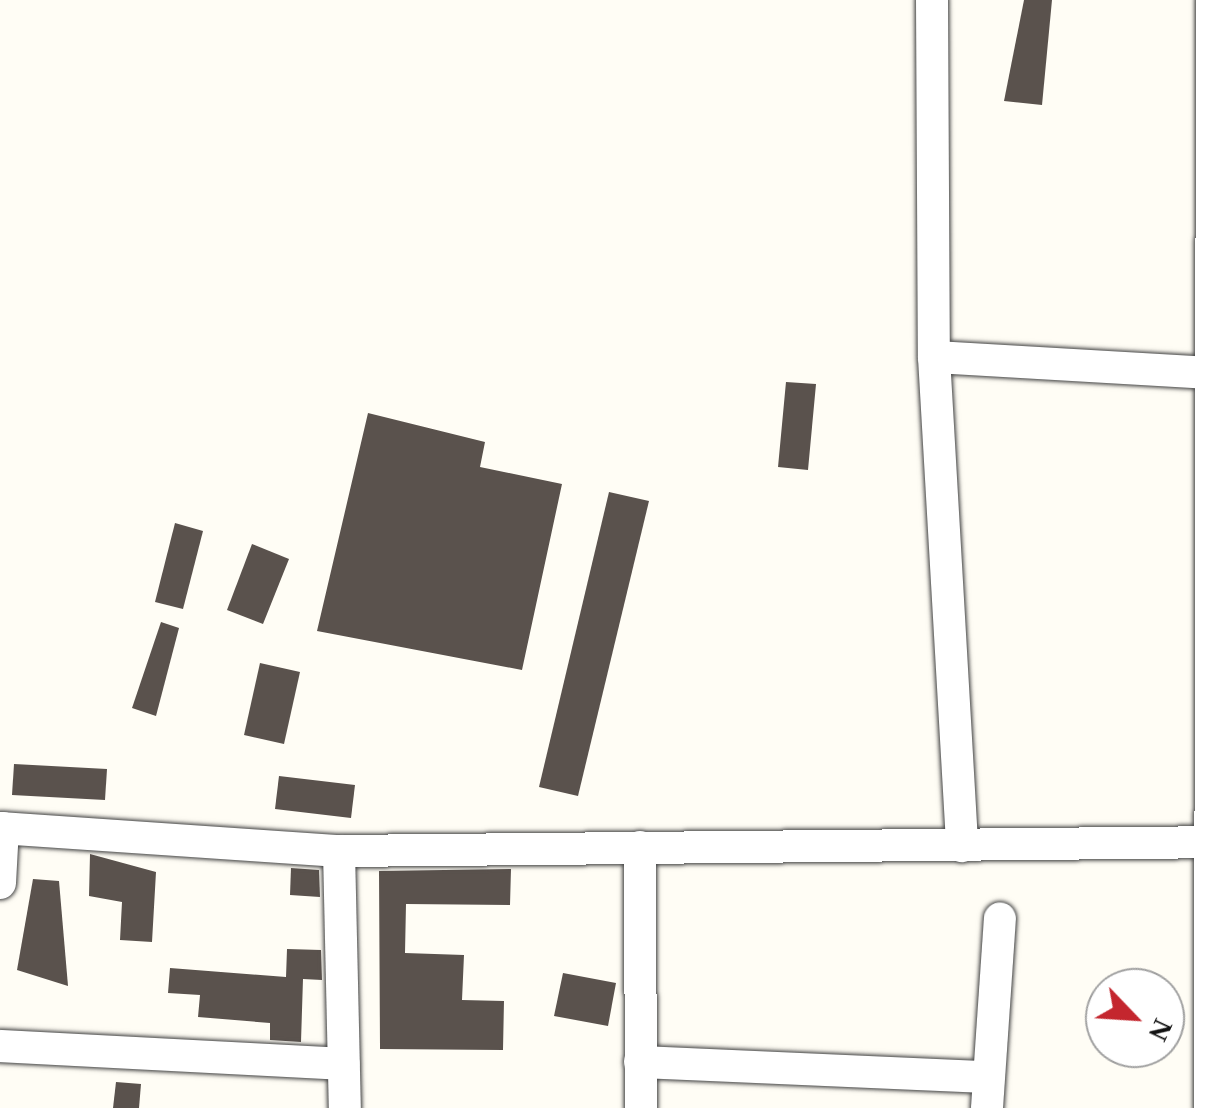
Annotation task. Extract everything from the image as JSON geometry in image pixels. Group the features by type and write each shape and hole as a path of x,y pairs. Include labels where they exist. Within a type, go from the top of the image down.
{"street":[{"path":"932,0 934,357 962,846"},
{"path":"1210,1108 1218,842 1218,374 1212,0"},
{"path":"934,357 1218,374"},
{"path":"0,882 1,828 339,851 1218,842"},
{"path":"640,847 640,1108"},
{"path":"339,851 345,1108"},
{"path":"640,1062 988,1092 1000,918"},
{"path":"0,1046 344,1064"}],"building":[{"path":"1024,0 1052,0 1042,105 1004,101"},
{"path":"786,382 816,384 808,470 778,467"},
{"path":"368,413 485,442 480,467 562,484 522,670 317,631"},
{"path":"609,492 649,501 578,796 539,787"},
{"path":"175,523 203,531 183,609 155,602"},
{"path":"252,544 289,559 263,624 227,610"},
{"path":"161,622 179,628 156,716 132,708"},
{"path":"260,663 300,672 284,744 244,735"},
{"path":"14,764 107,769 105,800 12,795"},
{"path":"279,776 355,785 351,818 275,809"},
{"path":"90,854 156,872 152,942 120,940 122,902 89,896"},
{"path":"291,868 319,870 320,897 290,895"},
{"path":"511,869 510,905 406,904 405,953 464,955 462,1000 504,1001 503,1050 380,1049 379,871"},
{"path":"33,879 59,881 68,986 17,970"},
{"path":"287,949 321,950 322,980 303,979 301,1042 270,1040 270,1023 198,1017 200,995 168,993 170,968 286,977"},
{"path":"563,973 616,983 608,1026 554,1016"},
{"path":"116,1082 141,1084 139,1108 113,1108"}]}
